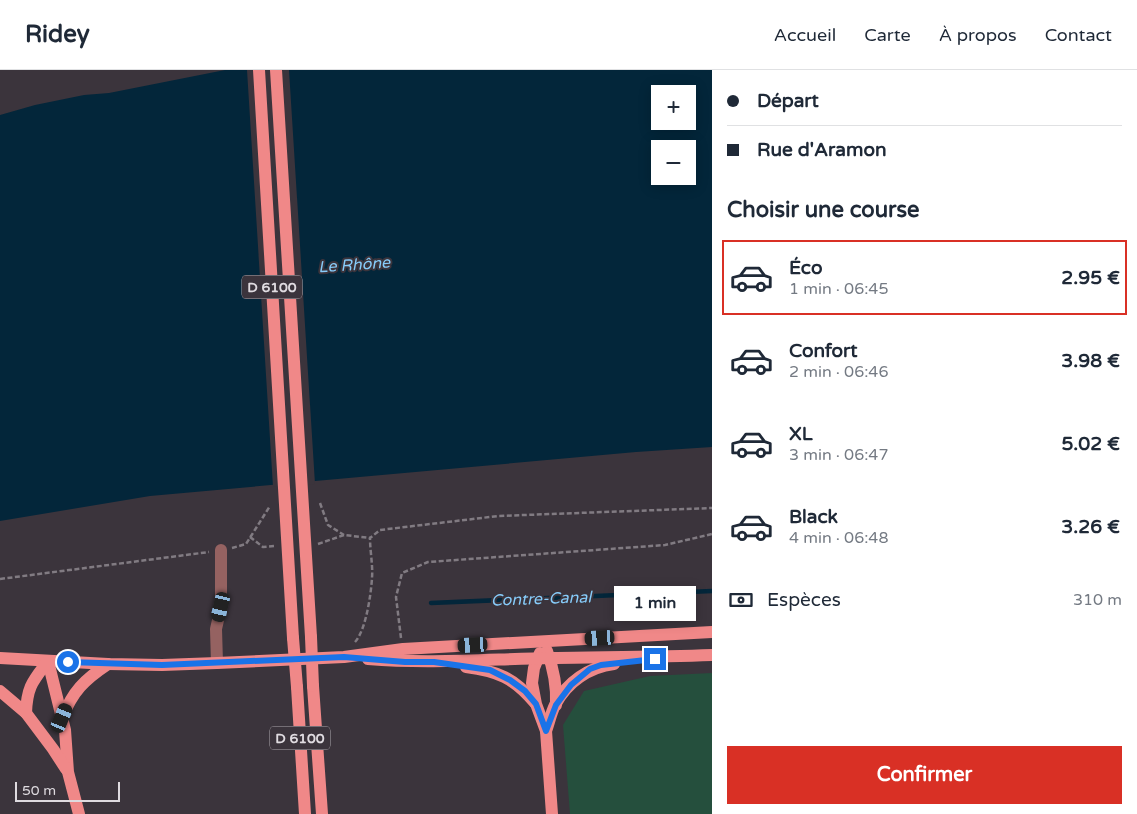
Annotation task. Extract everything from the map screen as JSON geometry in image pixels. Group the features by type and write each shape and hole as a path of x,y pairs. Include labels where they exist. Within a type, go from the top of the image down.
{"main road":[{"name":"D 6100","path":"259,70 297,687 303,814"},
{"name":"D 6100","path":"276,70 323,814"},
{"path":"0,658 108,664 217,663 344,657 403,649 544,640 712,632"},
{"path":"544,640 544,658 554,670 557,686 556,705"},
{"path":"344,657 405,662 434,662 712,655"},
{"path":"546,731 556,705 571,685 590,669 601,665 672,656"},
{"path":"544,658 534,668 532,683 536,704 546,731 552,814"},
{"path":"26,713 27,694 48,660"},
{"path":"48,660 62,718 68,772 78,812"},
{"path":"434,662 490,670 510,680 525,691 536,704"},
{"path":"62,718 70,699 76,691 89,676 108,664"},
{"path":"0,691 26,713 54,749 68,772"}],"lane":[{"path":"217,663 216,629 221,607 221,550"},
{"path":"403,649 405,662"}],"path":[{"path":"320,503 328,525 344,535"},
{"path":"0,580 221,550 246,544 270,506"},
{"path":"315,546 344,535 370,538 380,530 498,516 712,508"},
{"path":"403,649 396,598 402,573 428,562 665,545 712,534"},
{"path":"250,536 263,547 278,545"},
{"path":"344,657 359,638 365,618 372,577 370,538"}],"green space":[{"path":"712,673 712,814 570,814 563,725 584,691 650,676"}],"water":[{"name":"Le Rhône","path":"225,70 712,70 712,447 636,452 150,496 0,521 0,115 35,105 84,95 109,93"}],"pier":[{"path":"247,70 289,70 315,484 273,487"}],"waterway":[{"name":"Contre-Canal","path":"431,603 712,591"}],"route":[{"path":"68,662 162,665 344,657 405,662 434,662 490,670 510,680 525,691 536,704 546,731 556,705 563,694 590,669 601,665 655,659"}]}
